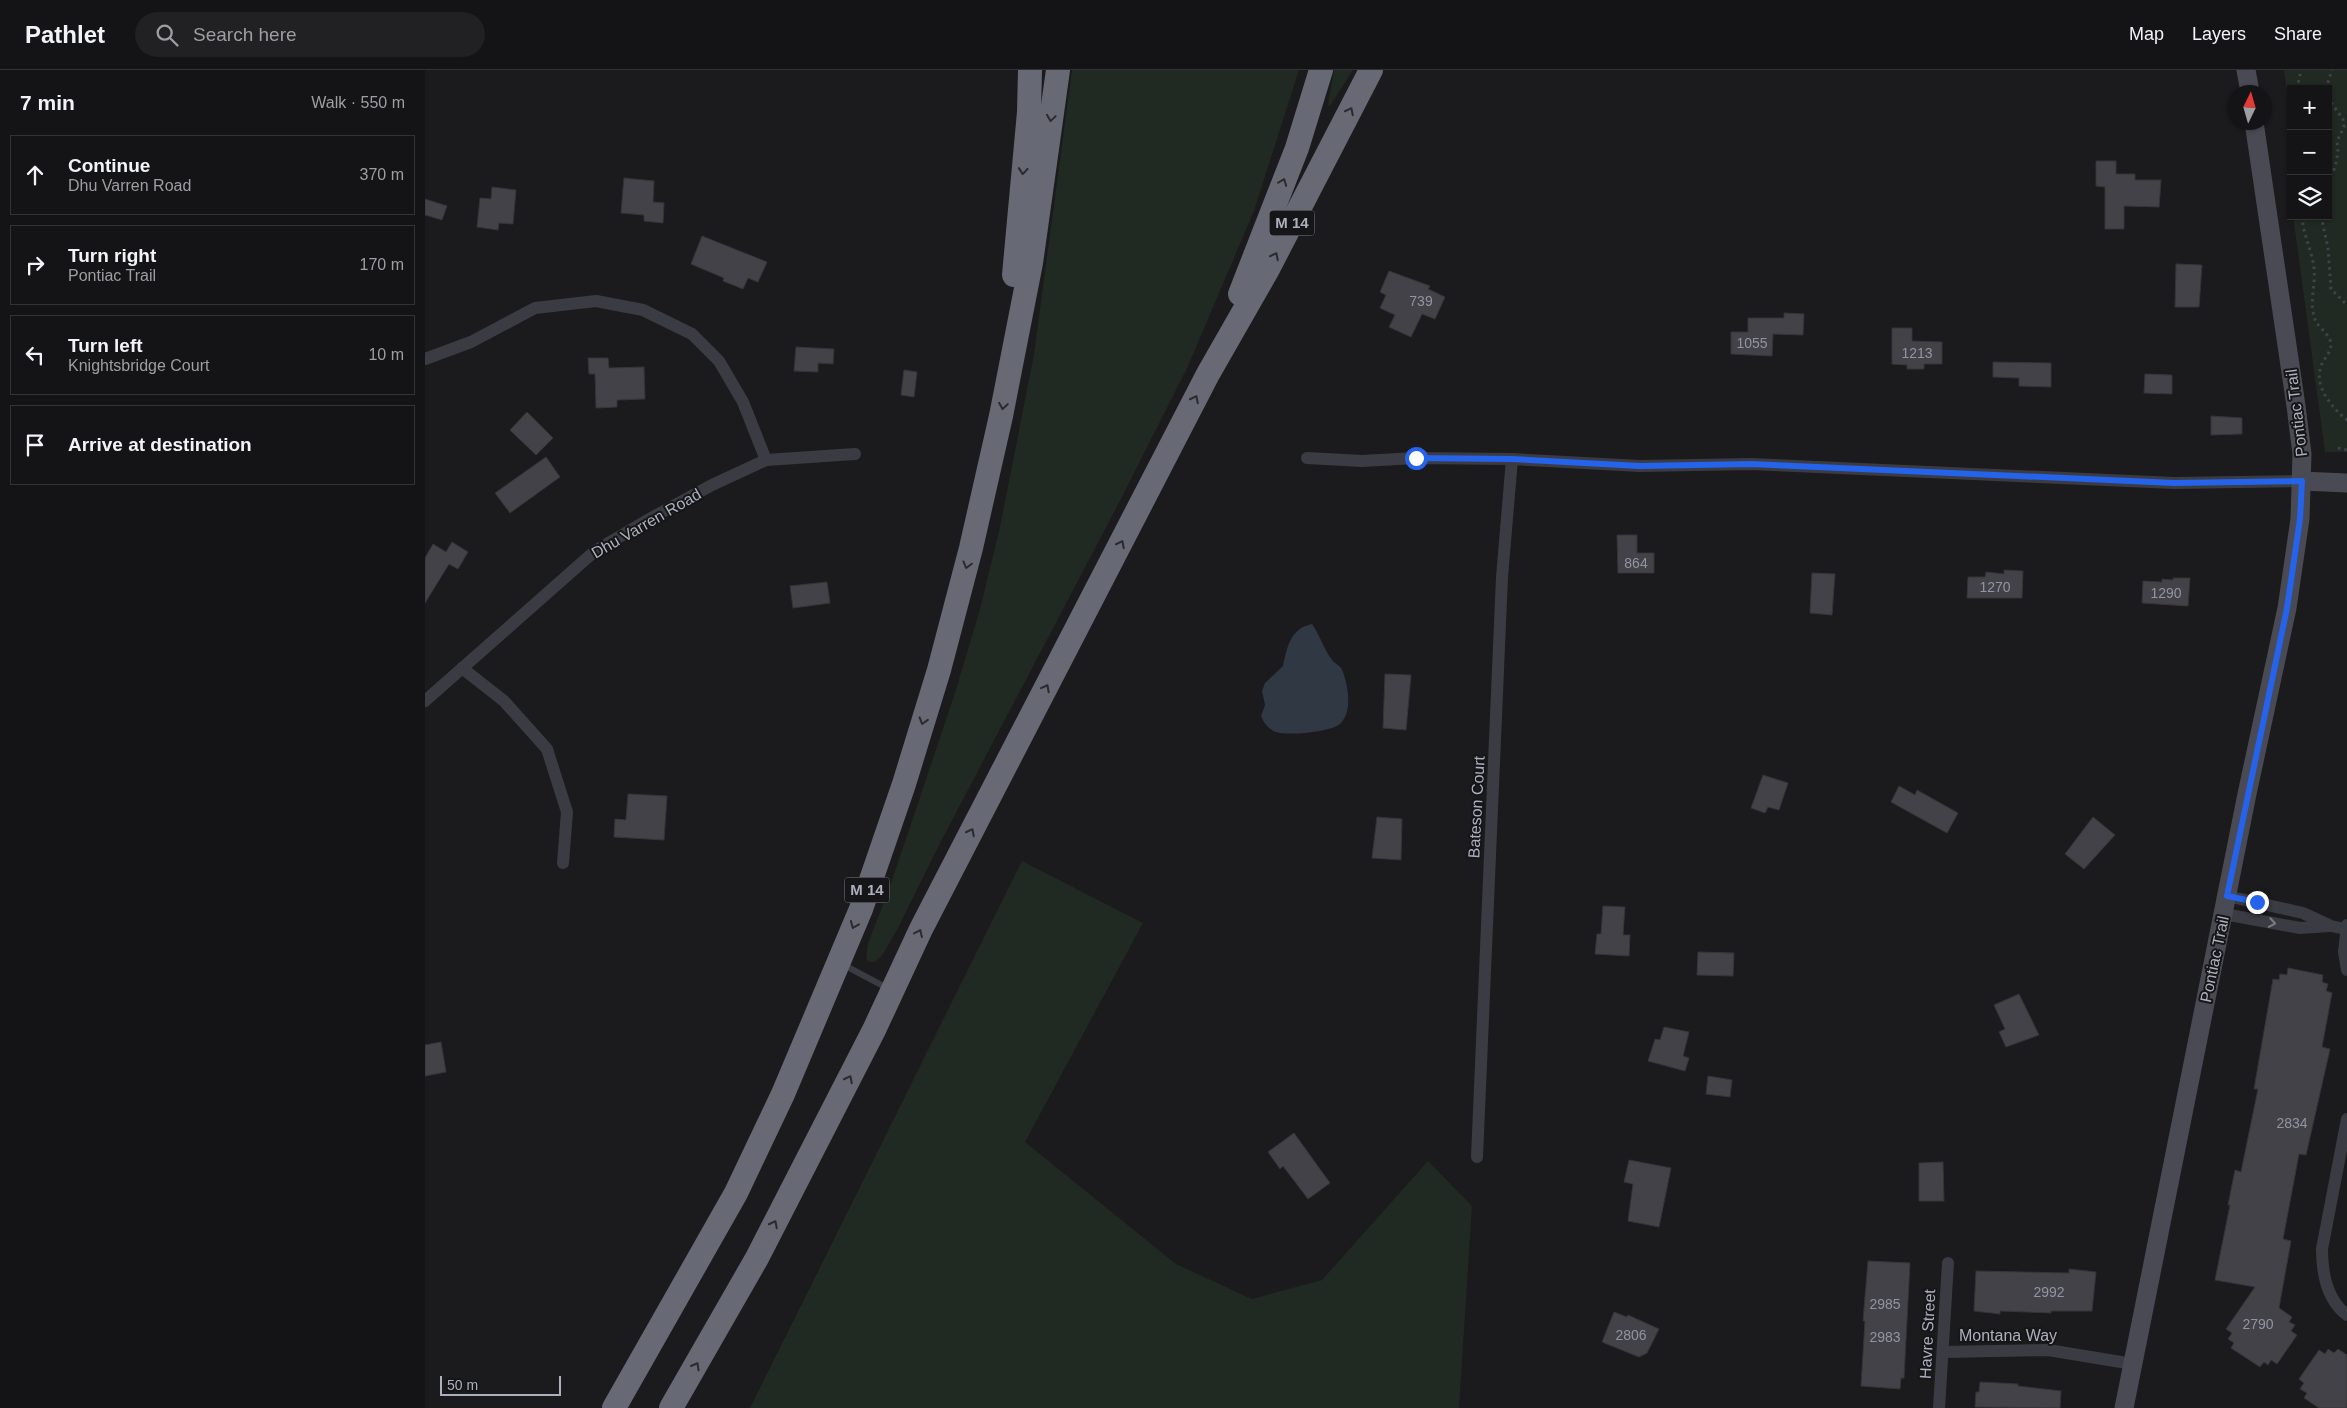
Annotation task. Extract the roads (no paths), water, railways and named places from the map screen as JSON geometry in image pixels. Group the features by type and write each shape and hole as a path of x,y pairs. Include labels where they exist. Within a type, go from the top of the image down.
{"highway":[{"path":"1011,358 1015,261 1029,112 1030,70"},
{"name":"M 14","path":"615,1408 735,1193 783,1094 861,909 904,784 939,670 971,548 1001,416 1031,263 1058,70"},
{"path":"1208,374 1297,148 1321,70"},
{"name":"M 14","path":"671,1408 757,1258 892,991 925,921 1208,374 1268,269 1371,70"}],"main road":[{"path":"2246,70 2249,85"},
{"name":"Pontiac Trail","path":"2124,1408 2287,608 2300,519 2302,481 2296,406 2255,130"},
{"path":"2302,481 2347,483"}],"street":[{"path":"425,359 471,342 535,308 596,301 643,310 692,334 719,361 743,402 766,460"},
{"name":"Dhu Varren Road","path":"425,701 595,551 703,490 766,460 855,454"},
{"path":"1307,458 1362,461 1416,458 1512,459 1640,466 1751,464 2174,483 2302,481"},
{"name":"Bateson Court","path":"1477,1158 1502,577 1512,459"},
{"path":"463,668 504,701 547,749 567,812 563,863"},
{"path":"2225,905 2303,913 2331,926"},
{"path":"2225,905 2300,928 2346,927 2344,952 2347,970"},
{"path":"2347,1119 2322,1249 2322,1264 2330,1295 2339,1308 2347,1315"},
{"name":"Havre Street","path":"1939,1408 1948,1263"},
{"name":"Montana Way","path":"1943,1352 2048,1350 2133,1364"}],"lane":[{"path":"839,963 892,991"}],"water":[{"path":"1312,624 1330,657 1343,672 1348,691 1347,713 1340,724 1328,729 1299,733 1276,732 1267,726 1261,716 1265,705 1262,691 1265,683 1283,666 1288,646 1294,634 1305,626"}]}
